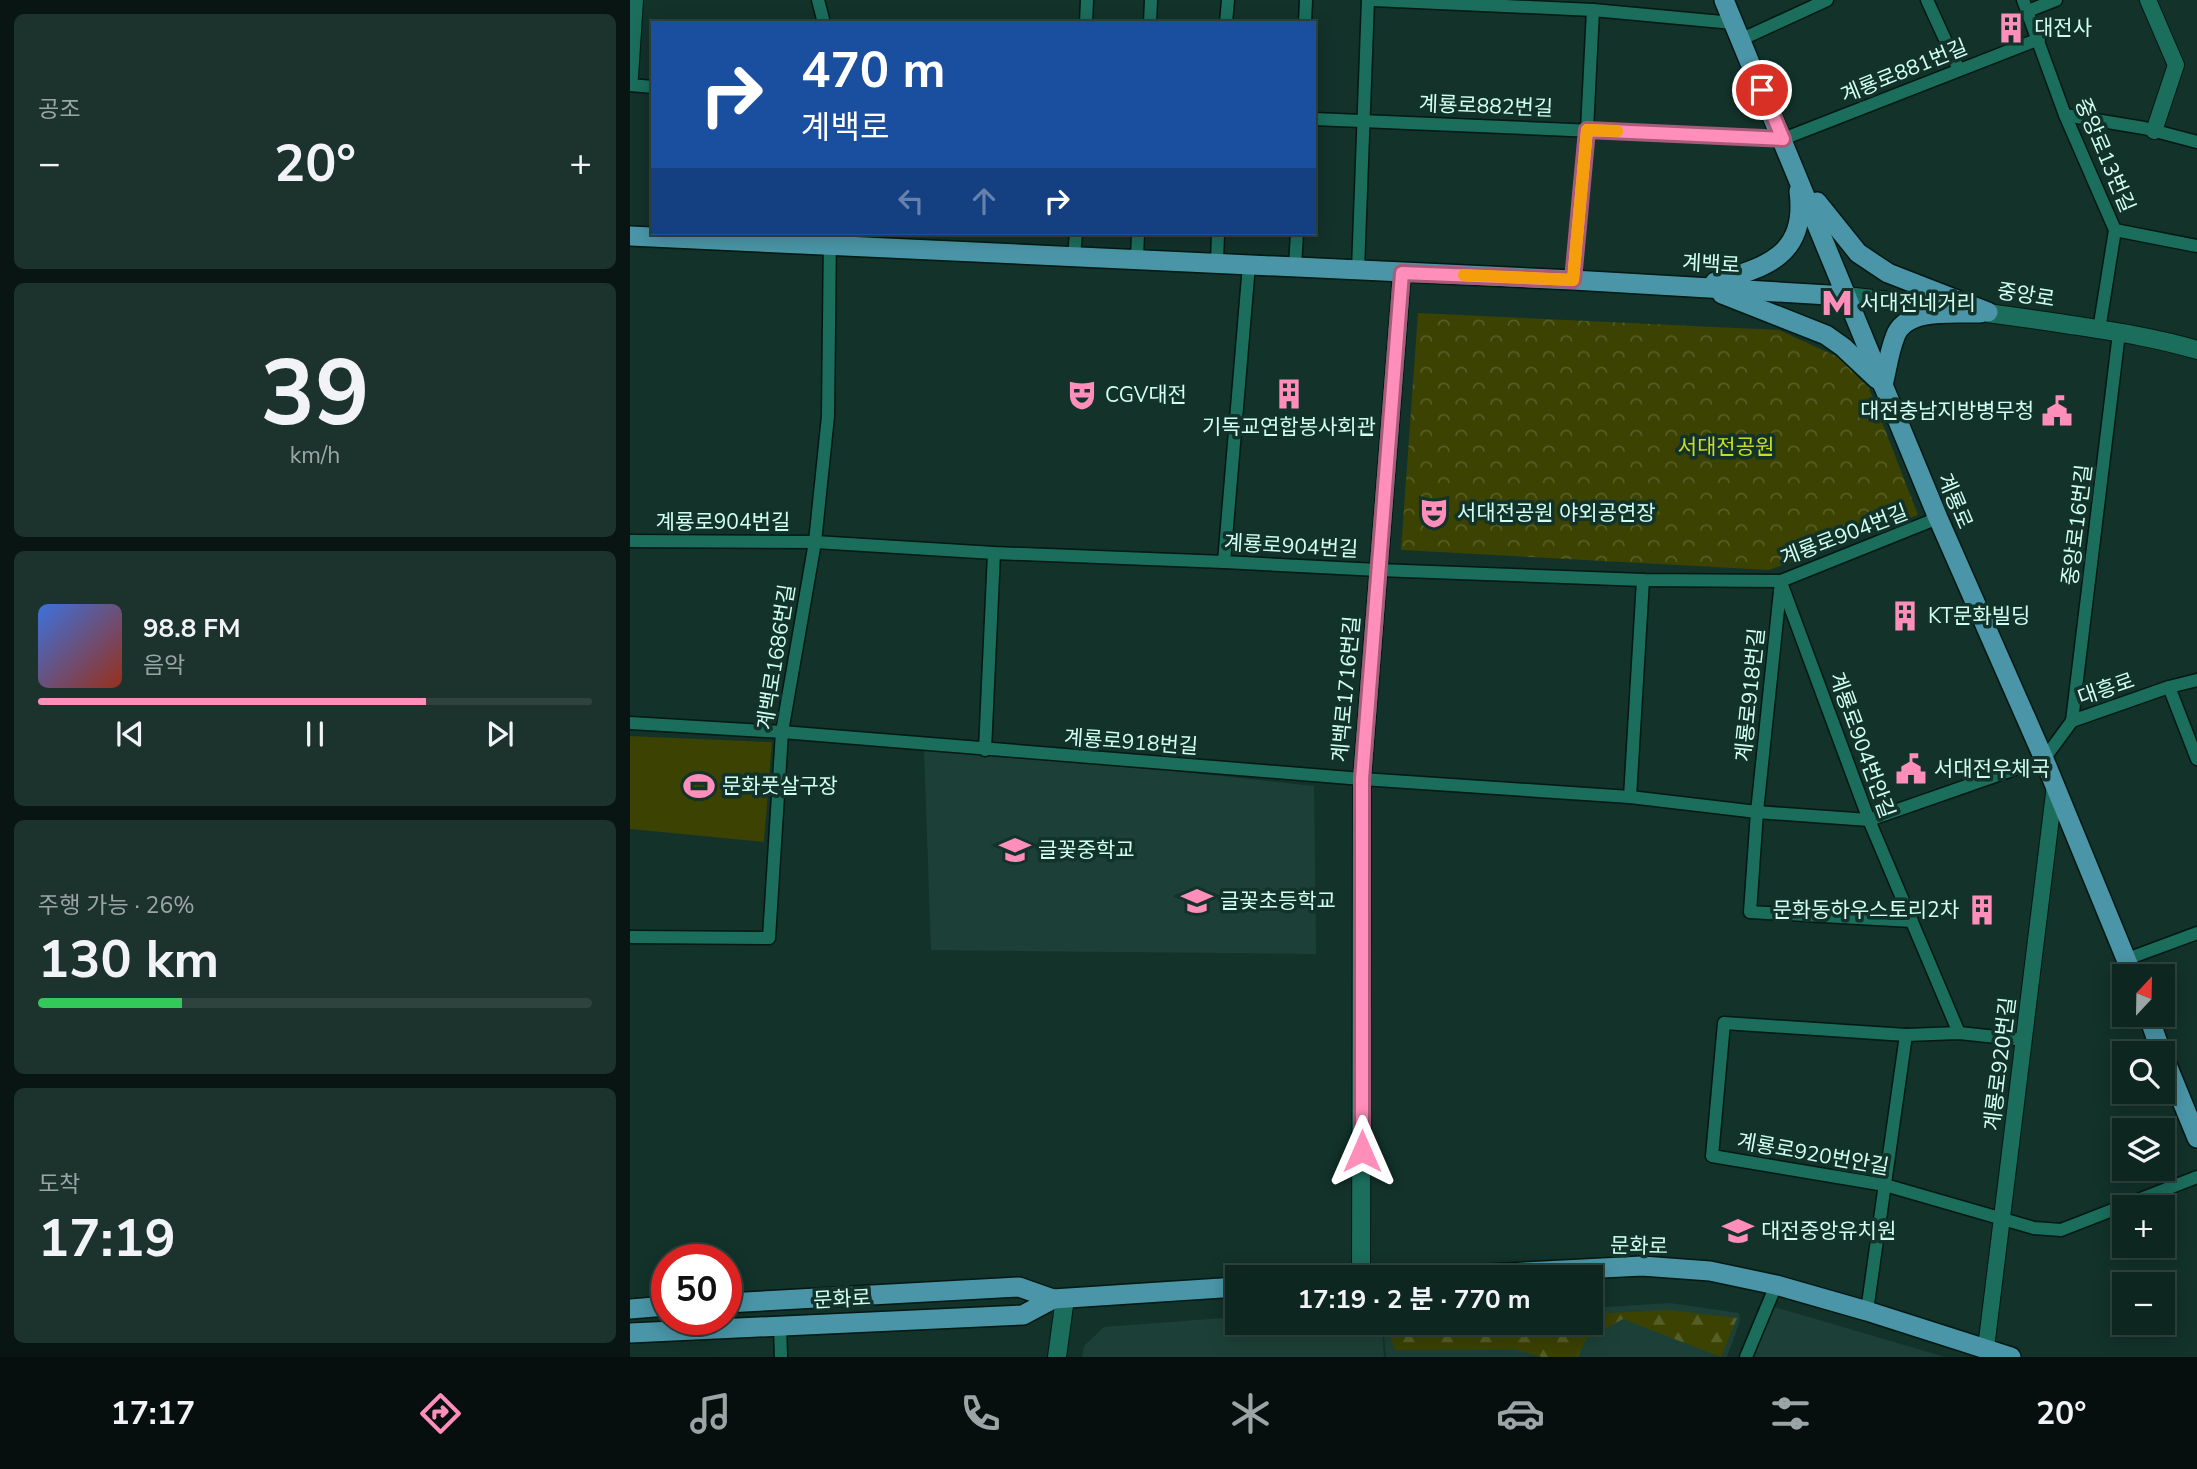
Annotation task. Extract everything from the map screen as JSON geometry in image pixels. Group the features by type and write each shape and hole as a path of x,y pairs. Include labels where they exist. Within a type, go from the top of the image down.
{"main road":[{"name":"계룡로","path":"1724,0 1938,519 2044,759 2128,964"},
{"path":"1703,286 1746,273 1781,257 1797,232 1801,216 1797,173"},
{"path":"1797,173 1858,253 1888,273 1988,312"},
{"name":"계백로","path":"630,236 830,239 1074,257 1703,286 1846,296"},
{"name":"계백로1716번길","path":"1361,1265 1362,779 1402,273"},
{"path":"1703,286 1826,335 1843,347 1883,385"},
{"name":"중앙로","path":"1846,296 1988,312 2119,333 2197,350"},
{"path":"1883,385 1895,334 1903,324 1916,317 1988,312"},
{"path":"2175,1084 2197,1138"},
{"name":"문화로","path":"1603,1268 1642,1266 1710,1271 1776,1285 2011,1357"},
{"name":"문화로","path":"742,1302 1019,1287 1059,1298 1225,1288"},
{"path":"1057,1357 1059,1298"},
{"name":"문화로","path":"630,1333 1023,1315 1059,1298"},
{"path":"630,1308 651,1307"}],"street":[{"path":"630,77 635,0"},
{"path":"818,0 823,21"},
{"path":"1086,21 1087,0"},
{"path":"1150,21 1151,0"},
{"path":"1226,21 1228,0"},
{"path":"1305,21 1306,0"},
{"path":"1358,270 1362,120 1371,0 1527,3 1737,32 1827,0"},
{"path":"1927,0 1959,70"},
{"path":"2025,5 2056,0"},
{"path":"2147,0 2176,65 2149,130"},
{"name":"중앙로13번길","path":"2025,5 2065,115 2115,230 2099,330"},
{"path":"1573,280 1587,130 1593,10"},
{"name":"계룡로881번길","path":"1783,139 2039,39"},
{"path":"630,85 651,87"},
{"path":"2065,115 2149,130 2197,142"},
{"name":"계룡로882번길","path":"1316,119 1783,139"},
{"path":"2115,230 2197,246"},
{"path":"1074,257 1076,235"},
{"path":"1137,260 1138,235"},
{"path":"1217,264 1218,235"},
{"path":"1296,267 1297,235"},
{"name":"계백로1686번길","path":"630,937 769,938 782,732 815,542 828,416 830,239"},
{"path":"1224,562 1249,265"},
{"name":"중앙로16번길","path":"2072,721 2119,333"},
{"name":"계룡로904번길","path":"630,541 815,542 1378,570 1643,580 1781,581 1938,519"},
{"path":"985,750 994,553"},
{"path":"1630,797 1643,580"},
{"name":"계룡로918번길","path":"1757,812 1781,581"},
{"name":"계룡로904번안길","path":"1781,581 1869,820 1959,1033"},
{"name":"대흥로","path":"2044,759 2072,721 2197,680"},
{"path":"2169,687 2197,759"},
{"name":"계룡로918번길","path":"630,723 782,732 1362,779 1630,797 1757,812 1869,820 2044,759"},
{"name":"계룡로920번길","path":"1986,1348 2055,785"},
{"path":"1757,812 1750,912 1912,921"},
{"path":"2138,964 2197,933"},
{"name":"계룡로920번안길","path":"2025,1040 1959,1033 1906,1035 1724,1023 1712,1156 1885,1185 2034,1228 2061,1230 2197,1177"},
{"path":"1867,1311 1906,1035"},
{"path":"1746,1357 1776,1285"},
{"path":"780,1325 781,1357"}],"shaded area":[{"path":"924,748 1314,786 1316,954 931,950"},
{"path":"1670,1303 1739,1313 1740,1321 1727,1357 1386,1357 1384,1335 1603,1335 1603,1307"},
{"path":"1771,1306 1945,1357 1751,1357"},
{"path":"1225,1318 1225,1335 1383,1335 1384,1357 1082,1357 1084,1346 1104,1327"}],"green space":[{"name":"서대전공원","path":"1418,313 1779,330 1838,357 1869,388 1918,515 1769,570 1401,550"},
{"name":"문화풋살구장","path":"630,736 772,742 764,842 630,829"},
{"path":"1669,1310 1737,1318 1721,1357 1623,1319 1603,1330 1603,1313"},
{"path":"1389,1335 1593,1335 1586,1339 1578,1357 1542,1357 1514,1349 1395,1350"}],"slow traffic":[{"path":"1464,275 1573,280 1587,130 1617,131"}],"place":[{"name":"대전사","path":"2011,28"},
{"name":"서대전네거리","path":"1837,303"},
{"name":"기독교연합봉사회관","path":"1289,394"},
{"name":"CGV대전","path":"1082,395"},
{"name":"대전충남지방병무청","path":"2057,411"},
{"name":"서대전공원 야외공연장","path":"1434,513"},
{"name":"KT문화빌딩","path":"1905,616"},
{"name":"서대전우체국","path":"1911,769"},
{"name":"문화풋살구장","path":"699,786"},
{"name":"글꽃중학교","path":"1015,850"},
{"name":"글꽃초등학교","path":"1197,901"},
{"name":"문화동하우스토리2차","path":"1982,910"},
{"name":"대전중앙유치원","path":"1738,1231"}],"route":[{"path":"1362,1151 1362,779 1402,273 1573,280 1587,130 1783,139 1762,90"}]}
